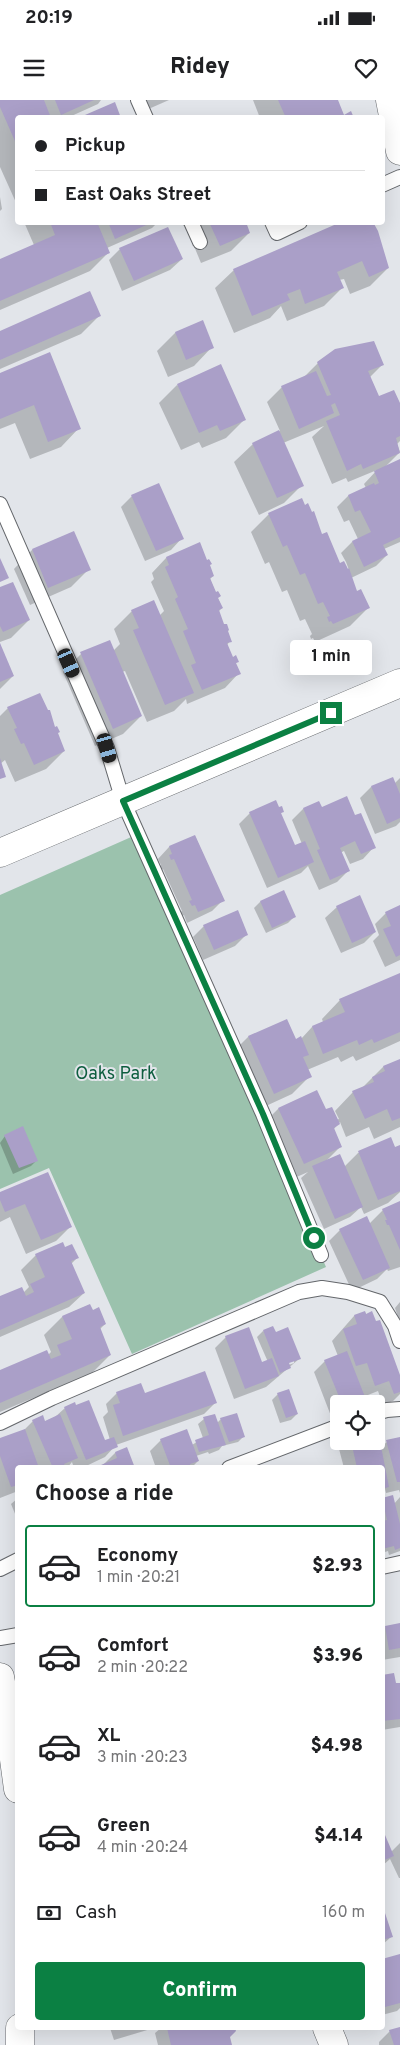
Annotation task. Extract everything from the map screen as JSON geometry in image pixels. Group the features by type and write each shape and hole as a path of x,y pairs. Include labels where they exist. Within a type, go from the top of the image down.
{"street":[{"path":"390,100 400,151"},
{"path":"0,853 400,683"},
{"path":"0,1677 5,1741 15,1778"},
{"path":"20,2030 20,2045"},
{"path":"328,2030 334,2045"}],"lane":[{"path":"138,100 145,115"},
{"path":"385,184 400,177"},
{"path":"192,225 200,242"},
{"path":"273,225 277,233 294,225"},
{"path":"0,504 107,748 123,801 263,1114 321,1255"},
{"path":"0,1423 52,1398 298,1292 322,1288 348,1292 380,1302 395,1326 400,1341"},
{"path":"385,1411 400,1409"},
{"path":"237,1465 330,1429"},
{"path":"0,1569 15,1562"},
{"path":"385,1566 400,1563"},
{"path":"0,1638 15,1636"}],"green space":[{"name":"Oaks Park","path":"138,834 326,1267 132,1354 49,1168 0,1189 0,895"}],"building":[{"path":"0,100 44,100 50,115 15,115 15,141 0,107"},
{"path":"55,100 94,100 61,115"},
{"path":"278,100 338,100 344,115 285,115"},
{"path":"115,102 120,115 85,115"},
{"path":"351,111 353,115 344,115"},
{"path":"51,225 98,225 110,253 0,301 0,259 55,235"},
{"path":"109,225 146,225 115,239"},
{"path":"210,225 247,225 250,233 220,246"},
{"path":"334,225 375,225 389,268 369,277 362,261 337,272 344,288 305,304 300,289 287,294 290,300 252,316 233,269"},
{"path":"168,227 183,259 134,281 119,248"},
{"path":"90,291 101,316 0,360 0,331"},
{"path":"203,320 214,348 186,360 175,332"},
{"path":"374,341 384,365 368,371 379,396 394,390 400,403 400,436 396,438 400,453 363,469 361,464 347,471 326,421 340,415 335,403 331,405 334,413 299,429 281,386 316,371 327,396 331,395 317,362 335,349"},
{"path":"50,352 81,429 48,442 34,405 0,419 0,373"},
{"path":"221,364 246,420 220,431 217,425 199,433 177,384"},
{"path":"279,430 304,486 277,498 252,443"},
{"path":"400,459 400,537 383,545 388,555 364,567 352,541 371,532 360,510 355,512 348,495 374,483 375,485 379,483 374,471"},
{"path":"159,483 184,539 156,551 131,495"},
{"path":"302,498 305,505 308,503 312,512 314,511 322,534 327,532 340,563 344,561 349,568 357,591 361,589 370,608 333,624 331,621 329,622 327,617 330,616 323,602 318,604 305,573 300,575 287,545 283,547 268,513"},
{"path":"74,531 91,570 48,588 32,549"},
{"path":"200,542 207,560 209,559 212,564 210,565 214,576 210,578 216,592 218,591 221,596 218,598 223,608 219,610 224,624 227,624 232,642 227,643 233,657 236,655 239,662 236,663 241,674 202,690 191,665 196,663 183,631 188,629 175,599 178,597 165,567 169,565 166,557"},
{"path":"0,558 9,578 0,582"},
{"path":"13,582 30,620 3,632 0,626 0,587"},
{"path":"154,600 194,693 165,705 133,630 139,628 131,610"},
{"path":"110,640 142,716 113,729 80,652"},
{"path":"0,643 14,676 0,682"},
{"path":"40,693 48,710 50,710 55,727 57,726 60,732 58,733 65,751 34,765 24,743 21,744 14,729 17,728 7,707"},
{"path":"0,758 6,777 0,779"},
{"path":"393,777 400,794 400,818 387,824 371,786"},
{"path":"347,796 355,815 361,813 376,848 361,854 355,841 340,848 350,871 330,880 317,850 320,849 303,808 319,801 322,807"},
{"path":"276,800 279,807 282,806 284,812 281,813 295,845 305,841 314,862 278,878 249,812"},
{"path":"195,835 225,901 198,912 195,905 192,906 189,901 192,900 174,859 171,860 169,855 172,854 169,846"},
{"path":"284,890 296,917 272,928 260,901"},
{"path":"360,895 376,932 352,943 336,906"},
{"path":"400,905 400,955 396,957 383,929 391,926 385,912"},
{"path":"238,910 248,935 214,950 203,925"},
{"path":"400,973 400,1032 374,1043 372,1039 359,1045 357,1040 323,1054 312,1026 345,1012 339,999"},
{"path":"287,1019 296,1039 301,1036 309,1055 303,1057 312,1077 274,1094 248,1036"},
{"path":"400,1059 400,1118 392,1121 387,1109 365,1119 352,1091 374,1082 372,1077 385,1071 383,1066"},
{"path":"317,1090 326,1109 332,1107 340,1124 334,1128 342,1147 304,1164 278,1108"},
{"path":"23,1126 38,1161 19,1168 4,1135"},
{"path":"391,1137 395,1147 400,1145 400,1191 378,1200 358,1151"},
{"path":"340,1154 363,1207 335,1219 312,1166"},
{"path":"48,1172 72,1227 41,1240 25,1204 5,1212 0,1200 0,1192"},
{"path":"400,1201 400,1250 389,1225 387,1225 382,1209"},
{"path":"367,1216 390,1268 363,1280 339,1229"},
{"path":"63,1242 65,1247 72,1244 79,1258 71,1261 85,1293 0,1330 0,1296 22,1287 26,1296 34,1292 30,1284 45,1277 35,1254"},
{"path":"90,1304 93,1310 99,1307 106,1324 100,1327 111,1355 0,1403 0,1370 47,1350 51,1359 61,1355 57,1345 72,1339 62,1316"},
{"path":"365,1311 366,1314 372,1311 376,1321 380,1320 400,1375 400,1392 394,1394 389,1381 375,1386 367,1363 356,1366 343,1329 357,1324 354,1315"},
{"path":"273,1326 276,1332 288,1327 301,1359 289,1363 291,1368 280,1373 263,1330"},
{"path":"249,1327 262,1362 272,1358 279,1376 245,1389 225,1336"},
{"path":"347,1351 364,1395 338,1395 324,1360"},
{"path":"205,1371 217,1403 123,1436 113,1405 120,1403 116,1392 141,1383 145,1393"},
{"path":"289,1389 298,1414 286,1418 277,1393"},
{"path":"89,1400 105,1440 114,1437 118,1447 86,1460 64,1407 75,1402 76,1405"},
{"path":"237,1413 245,1437 229,1442 220,1418"},
{"path":"60,1414 78,1458 64,1465 52,1465 32,1420 43,1415 45,1421"},
{"path":"215,1414 226,1445 199,1452 195,1440 209,1435 203,1417"},
{"path":"25,1429 38,1465 15,1465 15,1486 11,1487 0,1456 0,1438"},
{"path":"187,1429 199,1461 190,1465 170,1465 160,1439"},
{"path":"400,1437 400,1482 397,1482 386,1440"},
{"path":"127,1447 134,1465 101,1465 117,1458 115,1452"},
{"path":"353,1450 382,1450 385,1465 356,1465"},
{"path":"385,1467 389,1487 385,1488"},
{"path":"393,1495 400,1524 400,1548 395,1550 394,1546 385,1548 385,1520 387,1520 385,1497"},
{"path":"400,1623 400,1648 389,1650 385,1626"},
{"path":"394,1673 396,1683 400,1683 400,1719 385,1721 385,1674"},
{"path":"385,1835 394,1856 385,1860"},
{"path":"385,1913 393,1937 385,1939"},
{"path":"400,1954 400,2003 385,2007 385,1958"},
{"path":"400,2027 400,2045 394,2045 389,2030"},
{"path":"167,2030 236,2031 230,2037 232,2045 171,2045"}],"route":[{"path":"314,1238 263,1114 123,801 331,713"}]}
